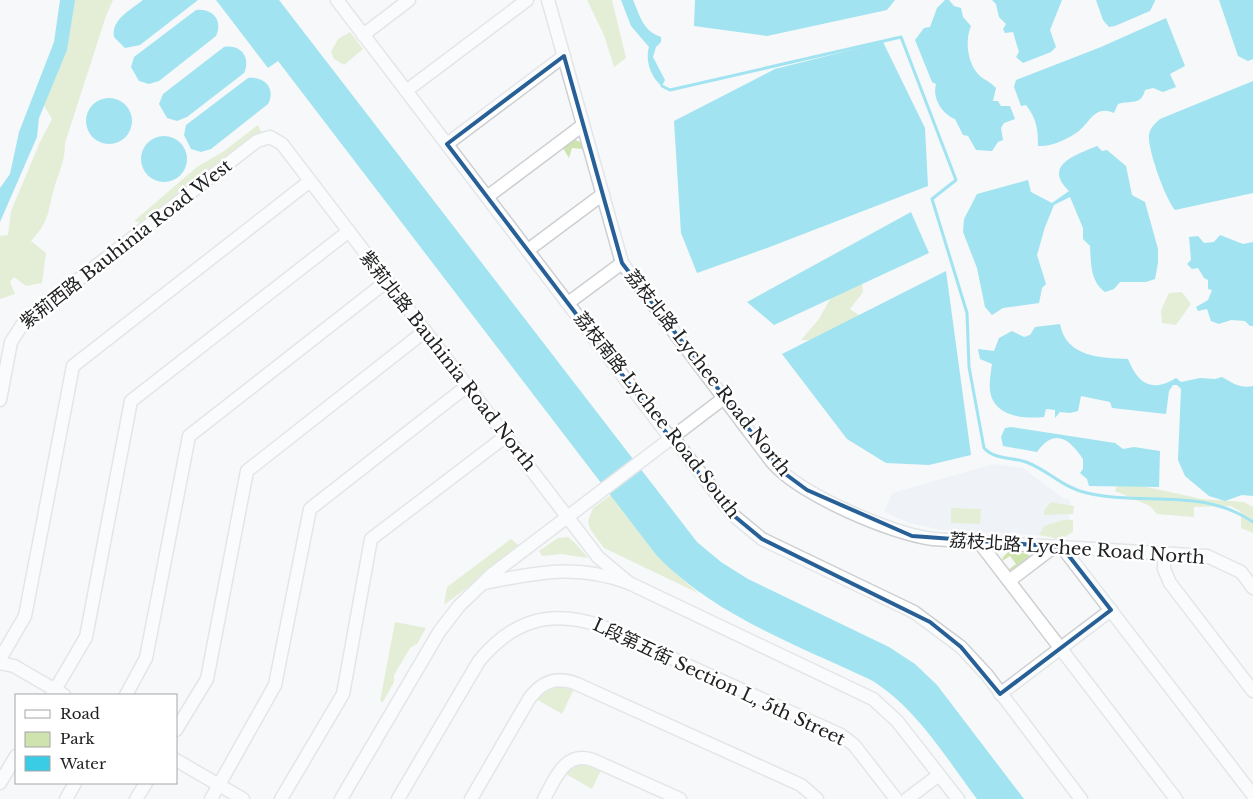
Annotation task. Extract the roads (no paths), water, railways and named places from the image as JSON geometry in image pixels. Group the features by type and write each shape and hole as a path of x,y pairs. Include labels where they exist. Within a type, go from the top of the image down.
{"street":[{"name":"荔枝南路 Lychee Road South","path":"337,0 670,439 678,444 733,515 747,528 778,547 897,603 930,622 961,647 1081,799"},
{"path":"363,34 409,0"},
{"path":"406,91 526,0"},
{"name":"荔枝北路 Lychee Road North","path":"548,0 622,263 780,470 807,490 902,533 923,538 1207,556 1227,563 1241,572 1253,588"},
{"path":"447,144 564,56"},
{"path":"487,197 583,125"},
{"name":"紫荊北路 Bauhinia Road North","path":"270,137 279,141 598,557 628,583"},
{"name":"紫荊西路 Bauhinia Road West","path":"0,400 11,342 24,322 257,141 270,137"},
{"path":"0,659 25,616 73,366 310,181"},
{"path":"528,250 602,194"},
{"path":"0,663 14,666 57,693 86,637 131,401 348,231"},
{"path":"568,304 622,263"},
{"path":"127,694 146,658 189,436 387,281"},
{"path":"178,727 207,679 247,471 425,331"},
{"path":"211,799 276,686 310,509 467,386"},
{"path":"341,799 439,632 459,606 482,583 724,398"},
{"path":"281,799 343,694 372,539 506,436"},
{"path":"979,542 1176,799"},
{"path":"1009,581 1059,547 1111,610 1253,795"},
{"path":"1164,553 1164,568 1170,583 1253,692"},
{"path":"482,583 542,572 571,570 600,574 628,583 873,700 897,721 958,799"},
{"path":"1000,694 1111,610"},
{"name":"L段第五街 Section L, 5th Street","path":"398,799 479,661 492,646 524,624 543,619 563,617 601,626 842,735 854,745 896,799"},
{"path":"471,799 536,690 545,683 556,680 567,680 577,684 801,785 817,799"},
{"path":"544,799 565,764 571,760 586,757 680,799"},
{"path":"0,783 15,758"},
{"path":"178,761 243,799"},
{"path":"908,799 939,775"},
{"path":"66,799 74,784"},
{"path":"136,799 145,784"}],"water":[{"path":"60,0 75,0 67,50 39,118 37,137 0,222 0,188 10,174 19,132 54,42"},
{"path":"143,0 198,0 140,45 125,48 114,37 116,25 123,15"},
{"path":"216,0 279,0 697,542 721,562 748,579 889,647 915,664 937,685 1024,799 977,799 929,734 902,704 887,691 871,680 786,641 731,612 705,596 657,556 278,61 268,68"},
{"path":"621,0 633,0 646,27 661,37 661,42 656,47 653,57 665,80 662,86 652,74 648,63 649,47 631,26"},
{"path":"695,0 895,0 887,10 767,36 694,26"},
{"path":"945,0 949,0 954,6 961,8 963,17 971,26 968,47 974,69 996,88 993,101 998,101 1001,106 1010,106 1015,119 1004,123 1001,128 1003,140 998,142 992,151 976,150 968,136 963,135 955,119 950,117 939,105 935,95 936,84 932,82 915,40 924,28 930,27 937,8"},
{"path":"992,0 1062,0 1050,30 1056,47 1051,52 1023,63 1016,57 1019,52 1013,32 1005,33 1003,29 1006,24 999,17 996,4"},
{"path":"1096,0 1155,1 1150,11 1109,27 1103,20"},
{"path":"1219,0 1253,0 1253,59 1248,61 1238,56"},
{"path":"196,10 212,13 218,25 216,36 159,81 149,84 139,81 131,67 134,57"},
{"path":"1166,18 1185,66 1170,74 1176,87 1163,92 1153,88 1145,90 1141,98 1135,102 1118,104 1114,113 1102,111 1094,115 1079,131 1065,140 1054,144 1038,146 1035,120 1026,105 1021,106 1014,87 1016,80 1101,47"},
{"path":"883,42 925,128 928,186 697,273 681,233 674,121 775,69"},
{"path":"224,47 235,48 243,53 246,62 244,73 187,117 177,121 167,118 159,104 163,94"},
{"path":"248,78 264,81 271,93 268,104 211,149 201,152 191,149 184,135 186,125"},
{"path":"1253,81 1253,193 1175,210 1163,186 1152,155 1149,133 1152,128 1160,119"},
{"path":"105,98 113,98 122,102 128,108 132,121 128,134 122,140 113,144 105,144 96,140 90,134 86,125 86,117 90,108 96,102"},
{"path":"160,136 168,136 177,140 183,146 187,159 183,172 177,178 168,182 160,182 151,178 145,172 141,163 141,155 145,146 151,140"},
{"path":"1097,146 1102,151 1107,150 1126,166 1132,195 1145,202 1158,249 1155,279 1146,282 1120,282 1114,289 1105,292 1100,288 1092,271 1090,246 1083,239 1083,228 1070,197 1054,205 1045,227 1037,255 1046,284 1042,288 1039,303 1003,308 992,315 985,307 977,268 963,232 964,219 977,194 1028,180 1031,192 1052,203 1069,191 1062,182 1059,174 1060,168 1072,157"},
{"path":"911,212 929,253 774,325 747,302"},
{"path":"1220,235 1243,244 1253,242 1253,326 1250,326 1245,321 1231,320 1219,324 1211,321 1207,309 1198,311 1196,307 1208,300 1212,290 1208,289 1208,280 1204,278 1198,268 1192,269 1187,264 1191,260 1189,237 1198,236 1204,243 1214,242"},
{"path":"946,271 971,455 929,465 886,463 847,439 782,354"},
{"path":"1060,324 1063,335 1077,349 1106,358 1128,359 1136,375 1147,384 1160,385 1176,378 1181,382 1200,378 1215,379 1222,377 1241,386 1253,386 1253,496 1242,495 1225,501 1209,496 1185,476 1178,460 1181,389 1177,385 1173,385 1169,391 1166,414 1112,408 1110,402 1081,396 1078,411 1070,413 1060,412 1055,418 1055,410 1046,409 1044,417 1019,417 997,406 990,391 992,364 980,359 978,349 994,351 999,338 1012,331 1024,337 1030,335 1035,327"},
{"path":"1011,427 1115,443 1123,449 1134,447 1160,451 1159,487 1089,486 1087,479 1080,473 1083,469 1083,459 1067,441 1055,438 1049,440 1037,452 1003,446 1001,437 1005,428"}],"waterway":[{"path":"662,86 670,90 901,37 956,180 932,199 967,313 969,367 984,448 993,455 1021,460 1034,465 1078,491 1108,497 1193,501 1234,511 1253,522"}]}
